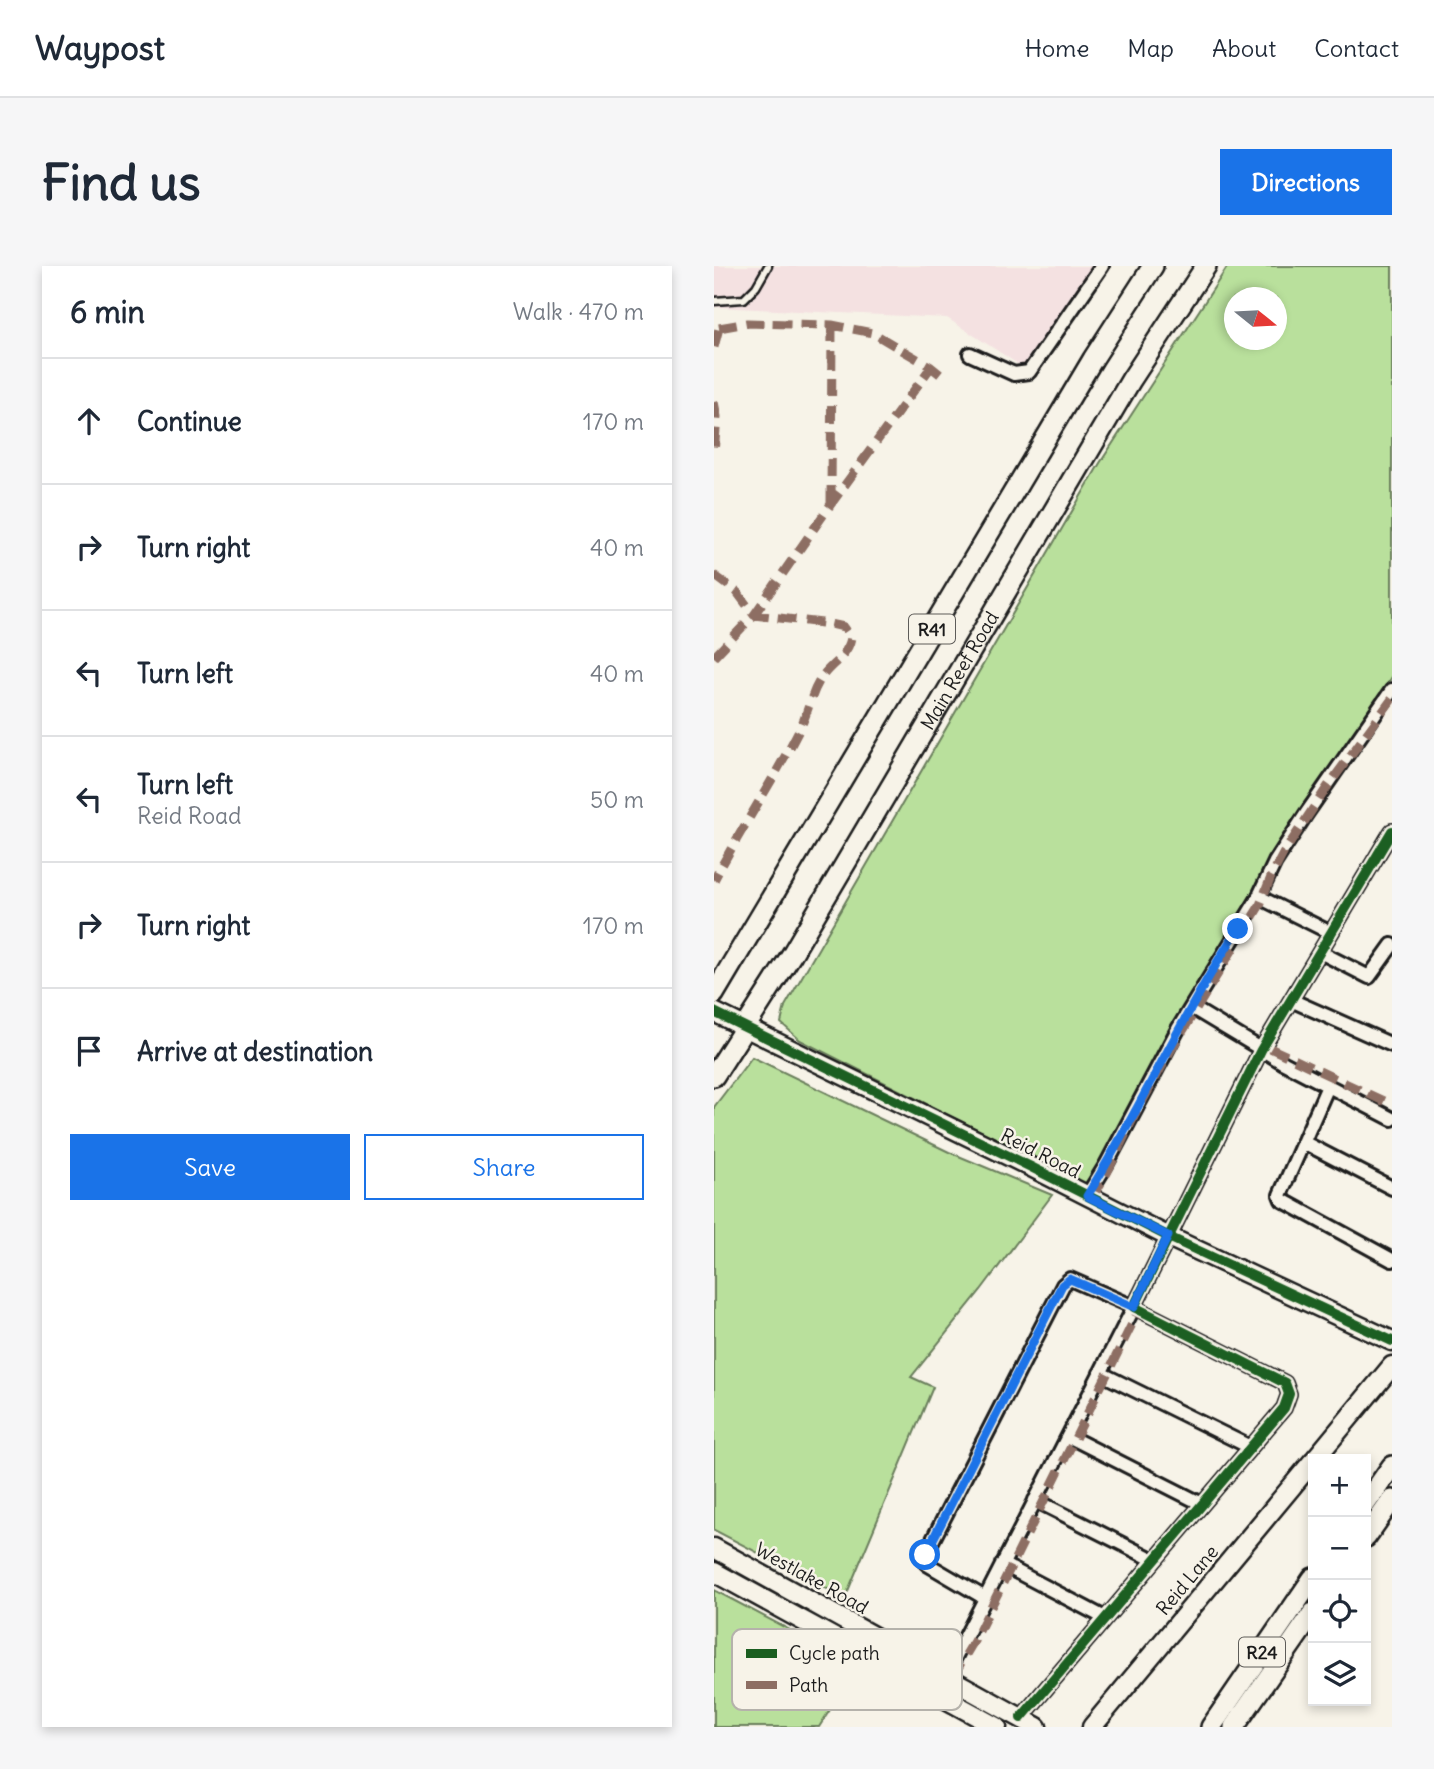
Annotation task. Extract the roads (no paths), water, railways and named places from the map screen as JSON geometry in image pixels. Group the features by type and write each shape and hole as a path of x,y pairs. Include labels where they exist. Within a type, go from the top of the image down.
{"main road":[{"name":"R41","path":"714,994 1093,359 1153,266"},
{"name":"Main Reef Road","path":"714,1076 746,1029 1131,380 1206,266"},
{"path":"1371,1496 1392,1466"},
{"path":"1371,1530 1392,1500"},
{"name":"R24","path":"1211,1727 1312,1580"},
{"name":"R24","path":"1234,1727 1308,1620"}],"street":[{"path":"970,354 1014,373 1028,372 1102,266"},
{"path":"1087,1196 1178,1029 1259,897 1275,862 1392,690"},
{"path":"962,1643 1134,1307 1261,1050 1392,831"},
{"path":"1259,897 1331,933"},
{"path":"1320,952 1369,977 1392,945"},
{"path":"1291,1000 1392,1045"},
{"path":"1196,1010 1261,1050 1392,1119"},
{"name":"Reid Road","path":"714,1012 1168,1236 1392,1341"},
{"path":"1328,1086 1280,1195 1282,1200 1392,1260"},
{"path":"1305,1143 1392,1188"},
{"path":"985,1598 927,1563 925,1555 1062,1285 1070,1279 1134,1307 1285,1383 1289,1394 1284,1408 1021,1718"},
{"name":"Reid Lane","path":"1319,1454 1392,1366"},
{"path":"1100,1373 1250,1447"},
{"path":"1068,1436 1202,1504"},
{"name":"Reid Lane","path":"1092,1727 1308,1467"},
{"path":"1035,1500 1154,1560"},
{"name":"Westlake Road","path":"714,1548 862,1629"},
{"path":"1002,1564 1105,1618"},
{"path":"714,1572 818,1629"},
{"name":"Westlake Road","path":"962,1684 1037,1727"},
{"path":"962,1708 997,1727"}],"lane":[{"path":"714,301 744,299 756,287 768,266"}]}
